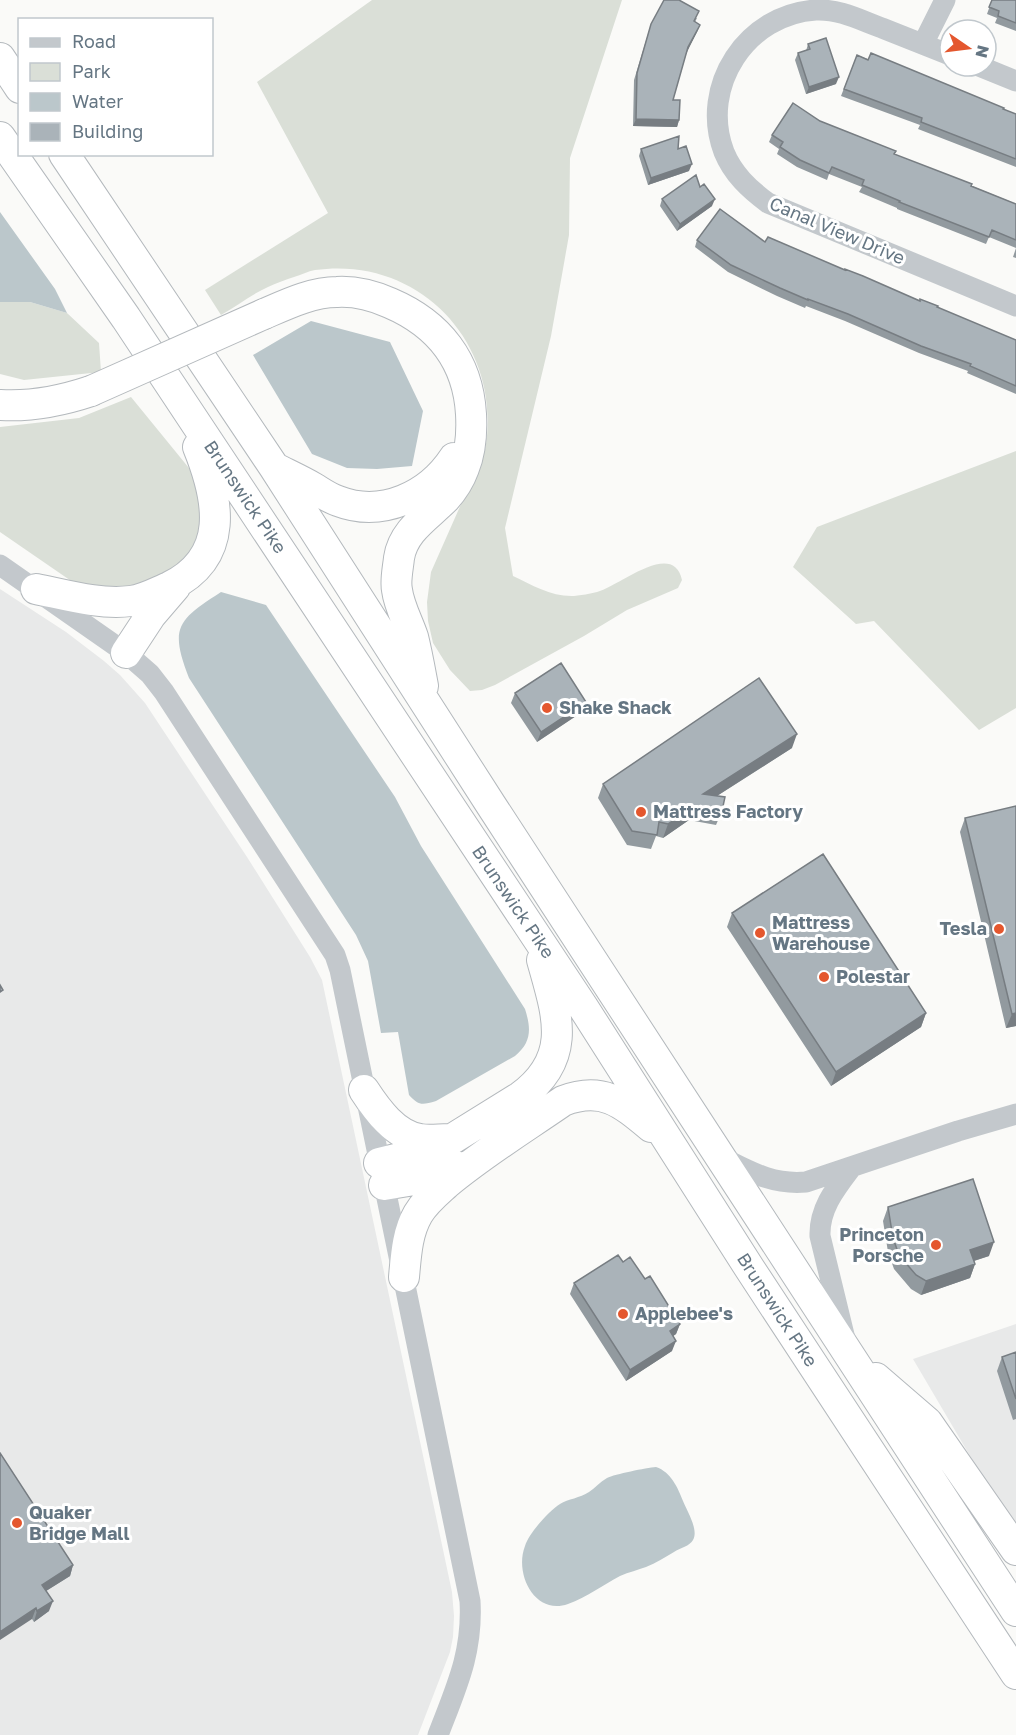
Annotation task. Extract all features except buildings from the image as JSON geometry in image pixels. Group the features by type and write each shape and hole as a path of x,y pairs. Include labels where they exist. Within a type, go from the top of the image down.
{"highway":[{"path":"0,58 18,85"},
{"name":"Brunswick Pike","path":"0,137 77,245 177,394 583,1007 673,1149 1016,1674"},
{"name":"Brunswick Pike","path":"65,156 274,468 1016,1611"},
{"path":"0,405 45,403 91,391 264,314 322,293 359,294 380,299 419,318 448,346 464,376 470,407 470,443 464,469 447,496 419,521 409,535 400,555 397,590 413,638 428,707"},
{"path":"126,653 151,615 179,582 194,570 206,554 212,538 215,520 212,486 177,394"},
{"path":"274,468 344,503 378,507 399,502 430,485 448,468 465,437 470,407"},
{"path":"36,589 102,601 132,601 179,582"},
{"path":"382,1174 455,1139 527,1092 550,1064 556,1045 558,1026 536,936"},
{"path":"364,1090 382,1116 409,1136 424,1140 455,1139"},
{"path":"404,1277 411,1230 418,1213 425,1204 469,1164 563,1101 578,1095 608,1098 628,1108 673,1149"},
{"path":"382,1174 420,1179 469,1164"},
{"path":"849,1354 927,1422 1016,1550"}],"street":[{"path":"923,44 945,0"},
{"name":"Canal View Drive","path":"938,50 838,11 817,10 795,13 775,21 757,32 743,45 731,62 721,84 717,107 718,129 724,151 734,171 749,189 768,203 1016,306"},
{"path":"998,74 1016,81"},
{"path":"0,565 126,653 150,674 335,955 340,970 470,1601 471,1626 467,1656 438,1735"},
{"path":"720,1156 755,1174 792,1183 806,1182 1016,1114"},
{"path":"849,1354 820,1230 825,1206 850,1168"}],"shaded area":[{"name":"Quaker Bridge Mall","path":"0,589 66,632 104,661 145,703 247,857 322,980 452,1592 454,1616 450,1652 418,1735 0,1735"},
{"path":"1016,1324 1016,1534 913,1359"}],"green space":[{"path":"372,0 622,0 570,158 569,235 551,336 505,528 513,576 550,592 574,596 597,592 657,564 668,564 677,569 682,580 678,588 627,610 584,636 482,690 470,691 450,670 433,643 427,602 431,572 485,450 488,412 482,376 468,344 447,316 421,293 389,277 354,269 307,272 262,290 221,315 205,290 328,213 257,82"},
{"path":"0,302 30,302 67,313 99,343 101,372 24,380 0,374"},
{"path":"131,397 202,484 209,504 197,555 146,592 77,585 0,532 0,427 79,418"},
{"path":"1016,451 1016,708 979,730 874,621 856,624 793,567 817,527"}],"water":[{"path":"0,212 55,289 67,313 30,302 0,302"},
{"path":"311,321 390,342 423,411 412,466 377,469 347,468 312,454 253,355"},
{"path":"221,592 266,605 395,797 421,846 525,1009 529,1034 521,1051 436,1101 421,1104 409,1095 398,1032 381,1033 368,961 356,935 189,678 180,647 181,626 195,610"},
{"path":"656,1467 670,1477 679,1491 694,1526 692,1542 653,1564 620,1576 568,1604 556,1606 546,1604 537,1598 525,1580 522,1557 527,1541 545,1517 560,1504 585,1494 607,1478"}],"place":[{"name":"Shake Shack","path":"547,708"},
{"name":"Mattress Factory","path":"641,812"},
{"name":"Tesla","path":"999,929"},
{"name":"Mattress Warehouse","path":"760,933"},
{"name":"Polestar","path":"824,977"},
{"name":"Princeton Porsche","path":"936,1245"},
{"name":"Applebee's","path":"623,1314"},
{"name":"Quaker Bridge Mall","path":"17,1523"}]}
